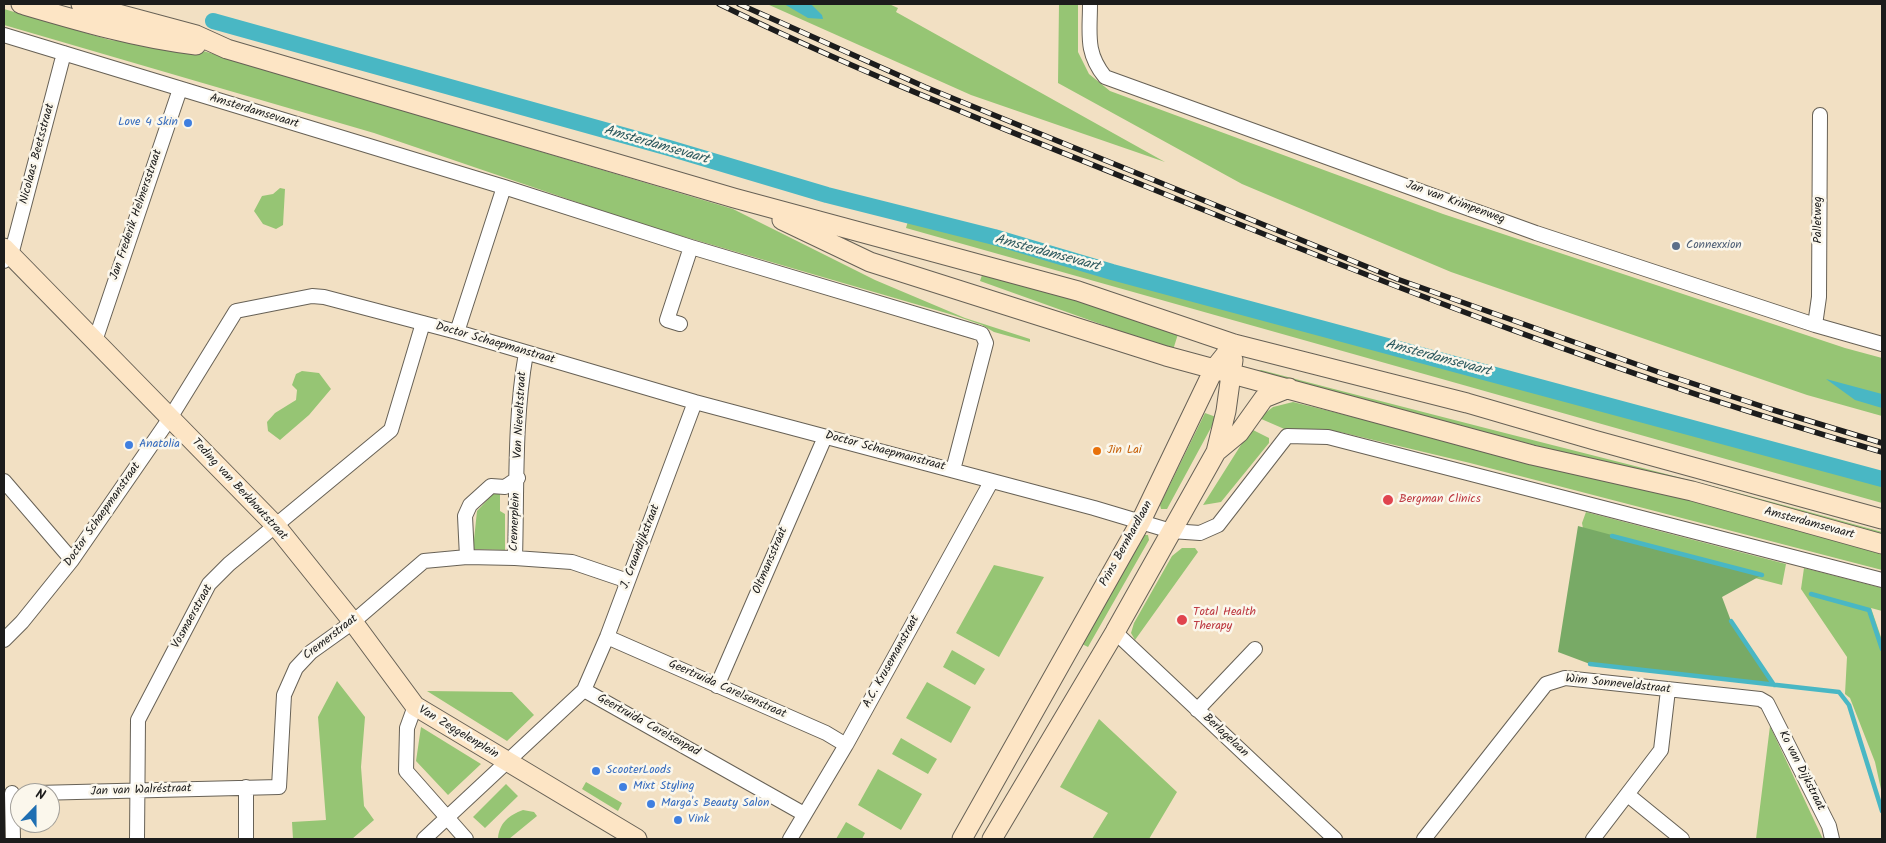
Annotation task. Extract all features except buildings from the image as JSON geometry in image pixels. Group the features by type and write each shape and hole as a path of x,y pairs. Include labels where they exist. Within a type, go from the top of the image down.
{"main road":[{"name":"Amsterdamsevaart","path":"21,4 155,40 227,48"},
{"name":"Amsterdamsevaart","path":"81,4 196,35 227,48 734,198 1078,291 1234,344 1467,403 1882,519"},
{"name":"Amsterdamsevaart","path":"734,198 870,262 1166,356 1532,454 1692,491 1882,544"},
{"name":"Teding van Berkhoutstraat","path":"6,255 95,341 276,526 354,622 415,706"},
{"name":"Prins Bernhardlaan","path":"962,839 1224,371 1234,344"},
{"name":"Prins Bernhardlaan","path":"1216,452 1224,371"},
{"name":"Prins Bernhardlaan","path":"992,839 1115,632 1216,452 1239,433 1264,398 1289,388"},
{"name":"Van Zeggelenplein","path":"415,706 507,763 637,839"}],"street":[{"name":"Jan van Krimpenweg","path":"1090,4 1090,46 1094,63 1105,76 1536,233 1815,325 1882,344"},
{"name":"Amsterdamsevaart","path":"4,35 504,187 690,247 982,334 986,343 953,470"},
{"name":"Nicolaas Beetsstraat","path":"6,255 64,53"},
{"name":"Jan Frederik Helmersstraat","path":"95,341 180,89"},
{"name":"Palletweg","path":"1815,325 1819,297 1820,115"},
{"path":"457,332 504,187"},
{"path":"680,324 668,320 690,247"},
{"name":"Doctor Schaepmanstraat","path":"4,640 22,622 72,560 170,418 236,311 312,296 324,297 457,332 695,402 953,470 991,482 1141,521 1171,531"},
{"name":"Vosmaerstraat","path":"137,839 138,720 209,584 229,564 391,430 423,323"},
{"name":"Van Nieveltstraat","path":"518,478 521,380 526,353"},
{"name":"J. Craandijkstraat","path":"584,690 607,637 695,402"},
{"path":"1171,531 1200,533 1218,525 1287,436 1328,437 1882,580"},
{"name":"Oltmansstraat","path":"717,686 825,437"},
{"name":"Cremerplein","path":"518,478 515,558 467,557 466,516 470,505 491,486 505,487 518,478"},
{"path":"4,481 72,560"},
{"name":"A.C. Krusemanstraat","path":"790,839 846,745 991,482"},
{"name":"Cremerstraat","path":"246,787 278,787 284,695 296,668 311,652 354,622 424,561 467,557"},
{"path":"515,558 572,562 628,581"},
{"name":"Berlagelaan","path":"1115,632 1327,837"},
{"name":"Geertruida Carelsenstraat","path":"607,637 826,733 846,745"},
{"path":"1197,710 1255,649"},
{"name":"Wim Sonneveldstraat","path":"1424,839 1546,684 1554,680 1565,678 1760,699 1767,703"},
{"name":"Geertruida Carelsenpad","path":"507,763 584,690 804,814"},
{"path":"1593,839 1660,750 1668,690"},
{"name":"Ko van Dijkstraat","path":"1767,703 1829,826 1832,839"},
{"name":"Van Zeggelenplein","path":"415,706 407,728 406,771 466,839"},
{"name":"Van Zeggelenplein","path":"446,818 507,763"},
{"path":"246,787 246,839"},
{"name":"Jan van Walréstraat","path":"60,793 246,787"},
{"path":"1628,794 1682,839"},
{"path":"424,839 446,818"}],"green space":[{"path":"767,4 889,4 898,8 896,12 1165,162 971,95"},
{"path":"1059,4 1078,5 1078,52 1089,74 1110,91 1443,214 1845,348 1882,358 1882,416 1807,395 1451,272 1242,184 1058,83"},
{"path":"4,9 110,40 200,50 733,209 875,280 965,318 1030,339 1030,342 994,332 982,325 953,315 644,225 374,133 4,25"},
{"path":"280,188 285,189 283,225 276,229 263,224 254,211 262,196 273,194"},
{"path":"910,214 1882,483 1882,503 906,228"},
{"path":"983,272 1075,298 1178,334 1173,350 980,281"},
{"path":"1261,370 1727,490 1882,532 1882,535 1256,372"},
{"path":"302,371 319,373 331,389 309,415 280,440 268,431 267,422 275,413 296,400 297,390 292,385 296,374"},
{"path":"1293,402 1732,511 1882,552 1882,570 1470,463 1340,432 1289,431 1259,418 1273,407"},
{"path":"1205,413 1216,417 1213,424 1167,509 1161,509 1160,505"},
{"path":"1251,429 1269,438 1269,443 1221,502 1203,505"},
{"path":"500,490 500,511 505,514 505,550 473,549 477,511 494,493"},
{"path":"1586,512 1786,564 1782,585 1584,534 1582,523"},
{"path":"1578,526 1762,575 1722,597 1731,621 1774,685 1590,664 1558,652"},
{"path":"1144,535 1148,535 1149,540 1088,647 1082,644"},
{"path":"1182,548 1195,548 1198,552 1135,640 1131,633 1134,623 1172,556"},
{"path":"994,565 1044,577 999,657 956,633"},
{"path":"1804,568 1882,588 1882,611 1871,608 1882,640 1882,794 1875,762 1850,698 1845,694 1847,657 1801,589"},
{"path":"952,650 985,669 975,685 943,667"},
{"path":"337,681 365,717 361,767 364,806 374,820 352,839 293,839 292,822 326,820 318,717"},
{"path":"927,682 971,707 951,743 906,718"},
{"path":"427,691 512,692 534,715 507,741"},
{"path":"1099,719 1177,792 1149,839 1092,839 1108,813 1060,787"},
{"path":"1770,726 1821,835 1823,839 1756,839"},
{"path":"421,727 481,764 448,795 416,761"},
{"path":"901,738 937,759 928,774 892,754"},
{"path":"878,769 922,794 901,830 858,805"},
{"path":"586,782 622,803 618,811 582,789"},
{"path":"506,784 518,796 485,828 473,817"},
{"path":"523,810 534,812 537,816 509,839 498,839 500,828 506,820 513,814"},
{"path":"846,822 865,833 862,839 836,839"}],"water":[{"path":"784,4 811,4 822,15 823,19 808,18"},
{"path":"1826,379 1882,394 1882,408 1855,400"}],"waterway":[{"name":"Amsterdamsevaart","path":"213,21 669,148 827,195 994,237 1112,272 1882,479"},
{"path":"1612,536 1762,575"},
{"path":"1811,594 1869,610 1882,649"},
{"path":"1731,621 1774,685"},
{"path":"1590,664 1839,692 1849,705 1882,811"}],"railway":[{"path":"719,4 824,53 930,99 1418,295 1695,394 1882,452"},
{"path":"739,4 925,87 1397,279 1661,373 1882,443"}],"place":[{"name":"Love 4 Skin","path":"188,123"},
{"name":"Connexxion","path":"1676,246"},
{"name":"Anatolia","path":"129,445"},
{"name":"Jin Lai","path":"1097,451"},
{"name":"Bergman Clinics","path":"1388,500"},
{"name":"Total Health Therapy","path":"1182,620"},
{"name":"ScooterLoods","path":"596,771"},
{"name":"Mixt Styling","path":"623,787"},
{"name":"Marga's Beauty Salon","path":"651,804"},
{"name":"Vink","path":"678,820"}]}
